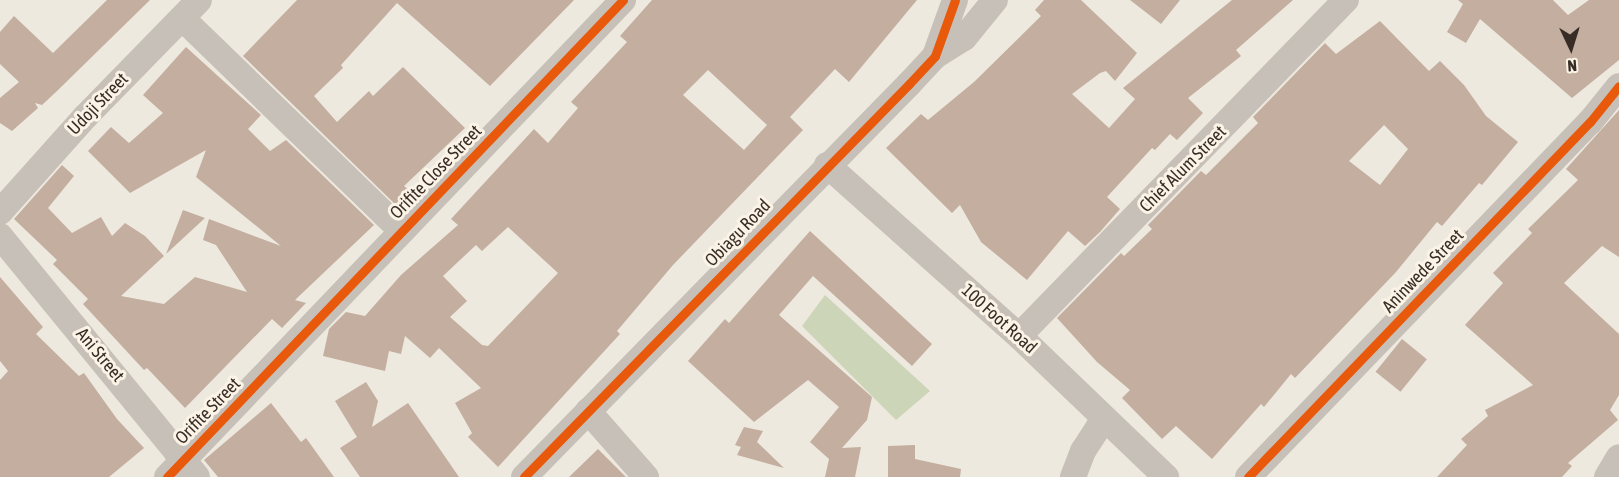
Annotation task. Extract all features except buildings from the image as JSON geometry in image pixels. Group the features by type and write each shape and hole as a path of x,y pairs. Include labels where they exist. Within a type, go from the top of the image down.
{"street":[{"name":"Orifite Close Street","path":"273,368 624,0"},
{"name":"Obiagu Road","path":"524,477 935,56 955,0"},
{"path":"935,56 964,38 995,0"},
{"name":"Chief Alum Street","path":"1019,336 1346,0"},
{"path":"194,5 402,231"},
{"name":"Udoji Street","path":"0,212 85,117 194,5"},
{"name":"Aninwede Street","path":"1248,477 1590,122 1619,86"},
{"name":"100 Foot Road","path":"827,165 1019,336 1166,477"},
{"name":"Ani Street","path":"0,236 183,471"},
{"name":"Orifite Street","path":"183,471 273,368"},
{"path":"588,411 646,477"},
{"path":"1073,477 1083,451 1104,419"},
{"path":"1607,477 1619,457"}],"green space":[{"path":"825,295 930,391 896,420 802,326"}],"cycle path":[{"path":"167,477 623,0"},
{"path":"524,477 935,56 955,0"},
{"path":"1248,477 1590,122 1619,86"}]}
